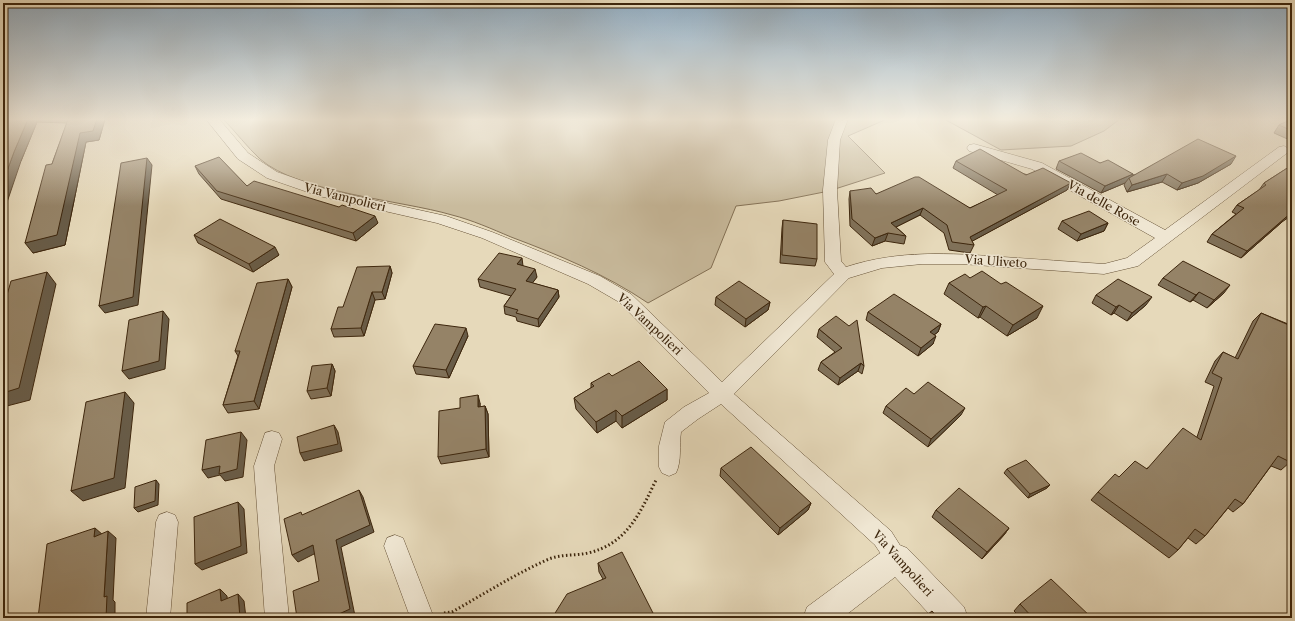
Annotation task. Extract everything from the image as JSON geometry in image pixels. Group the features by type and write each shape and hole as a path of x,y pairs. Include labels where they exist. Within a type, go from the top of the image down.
{"street":[{"name":"Via Vampolieri","path":"236,148 243,156 272,175 324,193 441,219 522,249 594,280 625,298 722,394 883,538 897,558 953,618"},
{"path":"833,148 830,190 833,262 843,274"},
{"name":"Via delle Rose","path":"974,148 1037,166 1165,237"},
{"name":"Via Uliveto","path":"669,467 669,446 672,428 691,413 722,394 843,274 863,266 893,260 940,258 1104,269 1118,267 1132,262 1284,150"},
{"path":"272,439 264,466 277,618"},
{"path":"158,618 167,522"},
{"path":"395,546 420,617"},
{"path":"818,618 897,558"}],"path":[{"path":"420,617 452,612 533,566 556,556 588,553 608,545 626,532 639,516 654,482 669,467"}],"shaded area":[{"path":"249,148 832,148 824,192 779,201 736,206 711,268 648,303 615,283 581,266 474,222 431,210 324,188 299,180 277,171 260,159"},
{"path":"837,148 860,148 885,173 835,189"},
{"path":"997,148 1036,148 1001,150"}],"building":[{"path":"3,148 16,148 14,152 3,182"},
{"path":"58,148 77,148 57,235 25,243 46,165 52,164"},
{"path":"1182,148 1218,148 1236,156 1203,176 1182,183 1167,174 1132,185 1129,178"},
{"path":"980,149 1026,175 1043,168 1071,183 970,237 974,245 952,242 947,225 923,208 891,223 906,236 888,233 875,238 852,219 850,191 871,188 876,194 915,177 919,177 970,208 1007,190 956,161"},
{"path":"1081,153 1100,163 1108,160 1133,174 1105,186 1059,161"},
{"path":"219,157 247,186 254,181 339,207 342,205 375,216 353,233 217,191 195,166"},
{"path":"147,158 133,297 99,306 121,163"},
{"path":"1292,165 1292,212 1247,251 1212,234 1244,208 1237,205 1266,185 1264,183"},
{"path":"1089,211 1108,223 1081,234 1062,221"},
{"path":"220,219 275,247 249,264 194,235"},
{"path":"783,220 817,224 817,259 782,255"},
{"path":"499,253 522,258 517,264 535,269 526,281 558,290 538,319 516,313 518,310 504,306 516,289 478,279"},
{"path":"1183,261 1230,285 1214,300 1199,292 1196,295 1163,278"},
{"path":"390,266 382,292 372,292 361,328 331,329 338,307 343,307 357,267"},
{"path":"982,271 1001,284 1006,282 1043,306 1013,325 986,306 983,307 949,283 965,274 970,278"},
{"path":"47,272 19,388 3,393 3,309 11,281"},
{"path":"288,279 254,401 223,405 240,351 235,351 257,283"},
{"path":"1118,279 1152,297 1132,313 1119,305 1116,307 1096,295"},
{"path":"739,281 770,302 746,319 716,297"},
{"path":"894,294 941,324 930,332 936,336 921,348 868,312"},
{"path":"163,311 159,361 122,371 129,320"},
{"path":"1261,313 1291,326 1292,324 1292,454 1290,462 1278,456 1243,504 1235,499 1205,536 1195,529 1178,550 1098,492 1115,474 1119,477 1135,461 1147,469 1183,428 1201,440 1222,378 1212,373 1223,352 1238,359"},
{"path":"836,316 849,326 857,320 864,366 861,363 840,378 821,362 842,348 819,329"},
{"path":"435,324 466,328 446,370 413,366"},
{"path":"639,361 667,389 622,416 616,410 596,422 574,398 594,386 591,383 609,373 612,376"},
{"path":"332,364 327,388 307,391 312,366"},
{"path":"928,382 965,408 931,439 886,406 906,388 914,394"},
{"path":"125,392 114,478 71,491 86,402"},
{"path":"478,395 478,407 485,406 486,449 438,457 439,411 460,408 460,398"},
{"path":"334,425 338,444 300,453 297,437"},
{"path":"241,432 237,469 219,474 220,466 202,470 206,440"},
{"path":"751,447 811,503 780,528 721,468"},
{"path":"1026,460 1050,485 1030,494 1007,469"},
{"path":"156,480 155,501 134,508 135,487"},
{"path":"959,488 1009,528 987,552 936,510"},
{"path":"359,490 370,525 336,540 350,609 330,618 297,618 293,591 319,581 313,545 292,555 284,519 301,512 302,515"},
{"path":"238,502 241,546 195,564 194,517"},
{"path":"95,528 94,537 108,531 104,597 107,596 106,618 38,618 47,544"},
{"path":"622,552 654,615 648,618 552,618 567,594 606,578 598,563"},
{"path":"1051,579 1092,618 1033,618 1020,604"},
{"path":"220,589 221,601 238,594 240,618 176,618 187,614 187,603"},
{"path":"932,611 938,618 923,618"}]}
